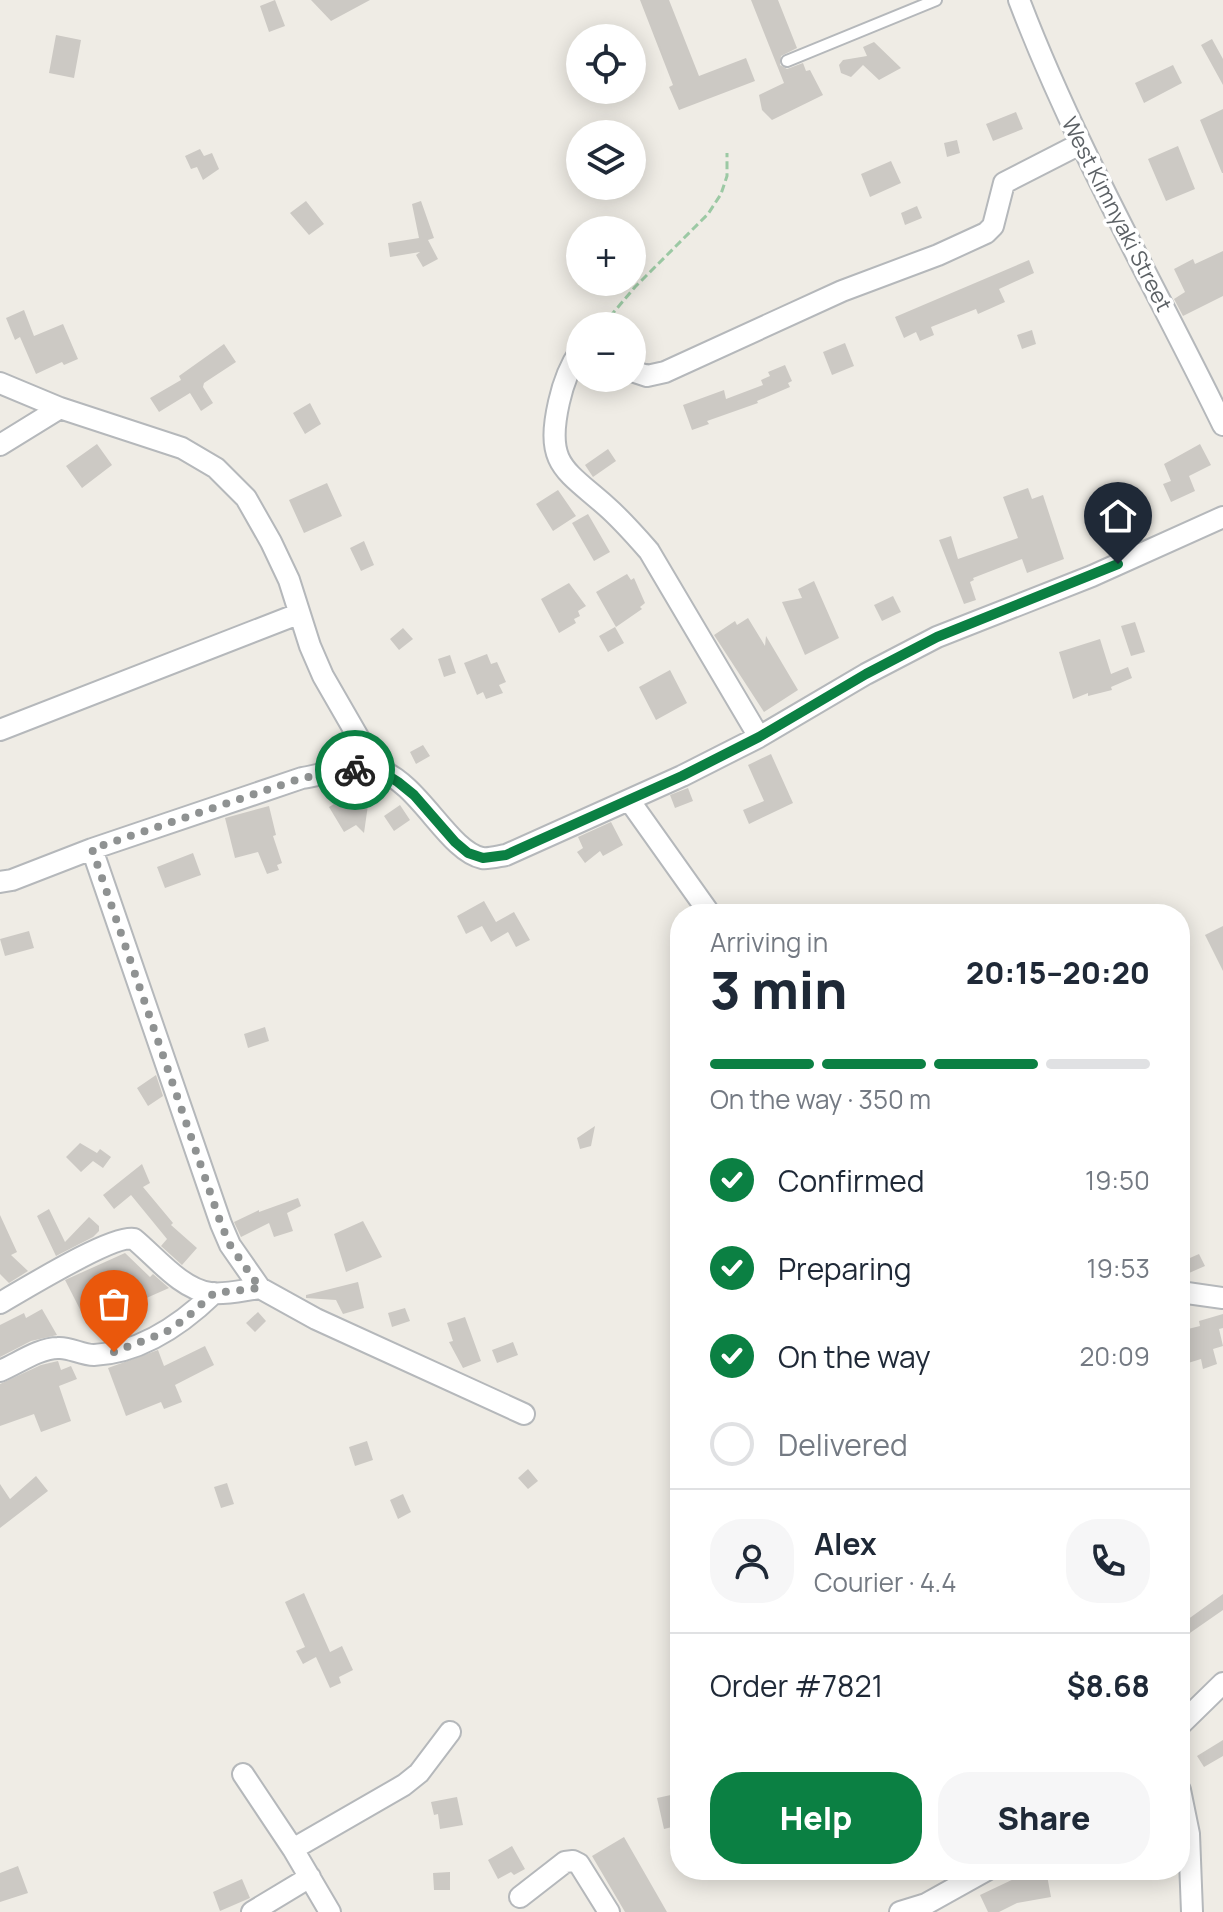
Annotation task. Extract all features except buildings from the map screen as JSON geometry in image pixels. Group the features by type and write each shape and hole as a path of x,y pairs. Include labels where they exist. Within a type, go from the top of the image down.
{"street":[{"name":"West Kimnyaki Street","path":"1019,0 1047,75 1080,144 1223,425"},
{"path":"646,376 665,372 842,291 938,255 986,233 993,226 1004,183 1080,144"},
{"path":"566,376 555,419 554,443 559,461 570,476 619,518 649,551 759,737"},
{"path":"0,383 60,408 171,444 216,468 246,498 271,542 289,580 298,614 323,676 376,768 414,795 468,853 483,858 506,855 759,737 866,674 937,637 1092,576 1223,517"},
{"path":"0,445 60,408"},
{"path":"0,730 298,614"},
{"path":"0,882 302,778 334,771 376,768"},
{"path":"629,800 703,904"},
{"path":"92,849 221,1224 230,1245 260,1288 316,1319 524,1414"},
{"path":"0,1303 124,1237 134,1239 183,1281 198,1289 214,1293 260,1288"},
{"path":"0,1371 56,1348 95,1355 141,1343 185,1319 214,1293"},
{"path":"1190,1293 1223,1298"},
{"path":"1190,1715 1223,1683"},
{"path":"293,1849 404,1785 419,1773 450,1732"},
{"path":"243,1774 330,1912"},
{"path":"1190,1860 1192,1912"},
{"path":"520,1897 565,1862 573,1861 579,1864 609,1912"},
{"path":"252,1912 310,1877"},
{"path":"900,1912 926,1904 969,1880"}],"lane":[{"path":"787,61 936,0"}],"path":[{"path":"614,312 708,214 721,194 727,176 727,153"}],"way so far":[{"path":"114,1352 166,1332 214,1293 260,1288 230,1245 221,1224 92,849 302,778 355,770"}],"route":[{"path":"355,770 376,768 398,782 468,853 483,858 506,855 682,776 759,737 866,674 937,637 1118,564"}]}
